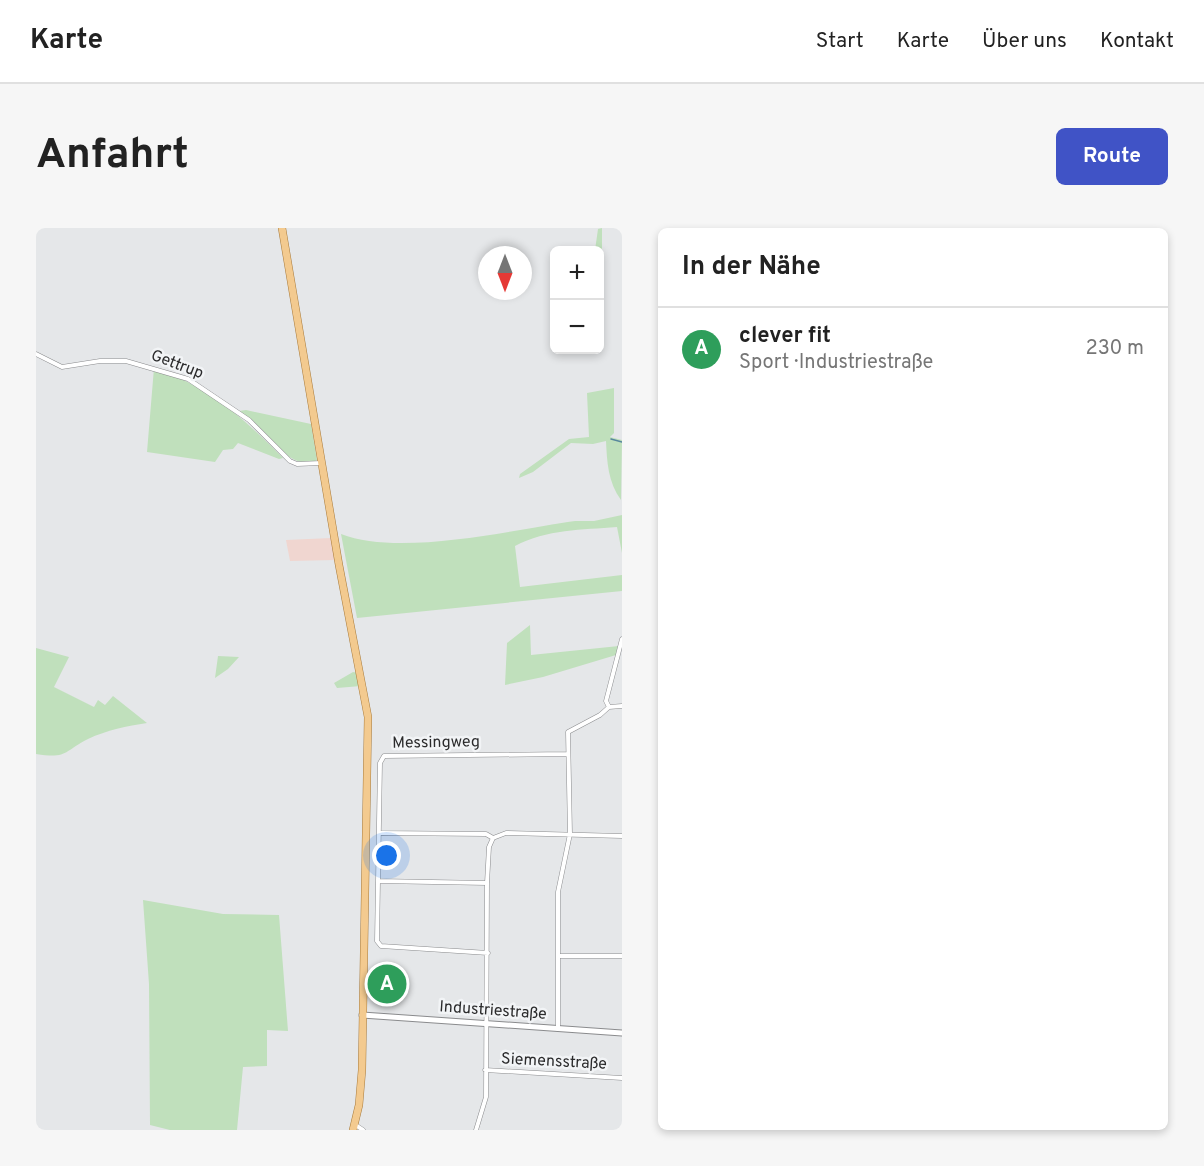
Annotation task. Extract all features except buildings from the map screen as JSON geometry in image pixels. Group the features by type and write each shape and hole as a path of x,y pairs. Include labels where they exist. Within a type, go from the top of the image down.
{"main road":[{"path":"282,228 321,463 368,717 361,1087 353,1127"}],"street":[{"name":"Gettrup","path":"36,354 62,367 117,360 142,364 179,375 204,388 249,420 290,461 297,464 321,463"},
{"path":"609,707 606,701 622,641"},
{"path":"558,1029 558,892 570,834 570,766 567,754 570,729 600,715 609,707 622,706"},
{"name":"Messingweg","path":"381,833 378,828 380,763 384,756 567,754"},
{"path":"488,953 379,945 376,941 381,833 486,834 493,838 506,833 622,836"},
{"name":"Siemensstraße","path":"476,1130 484,1108 488,953 487,883 489,847 493,838"},
{"path":"378,882 487,883"},
{"path":"558,956 622,956"},
{"name":"Industriestraße","path":"362,1015 622,1033"},
{"name":"Siemensstraße","path":"485,1070 622,1078"},
{"path":"353,1127 363,1130"}],"shaded area":[{"path":"331,538 335,560 290,561 286,540"}],"green space":[{"path":"602,228 602,246 596,246 598,229"},
{"path":"154,368 209,394 253,429 283,458 279,459 238,443 233,449 223,450 215,462 147,452"},
{"path":"614,388 614,433 610,437 622,440 621,500 611,479 606,441 593,444 571,443 533,472 519,478 520,474 569,439 589,437 587,393"},
{"path":"246,410 311,424 317,460 307,463 286,455 239,411"},
{"path":"622,515 622,553 617,527 552,533 515,546 520,587 622,575 622,591 357,618 341,534 365,540 393,543 456,540"},
{"path":"530,625 531,655 619,646 616,655 543,677 505,685 507,643"},
{"path":"36,648 69,657 54,687 94,707 98,700 105,705 113,696 147,723 102,733 59,755 36,754"},
{"path":"218,656 239,657 215,678"},
{"path":"353,672 358,673 361,686 337,688 334,683"},
{"path":"143,900 223,914 279,915 288,1031 267,1030 267,1066 243,1067 237,1130 170,1130 150,1125 149,984"}],"waterway":[{"path":"611,439 622,442"}],"place":[{"name":"clever fit","path":"387,984"}]}
